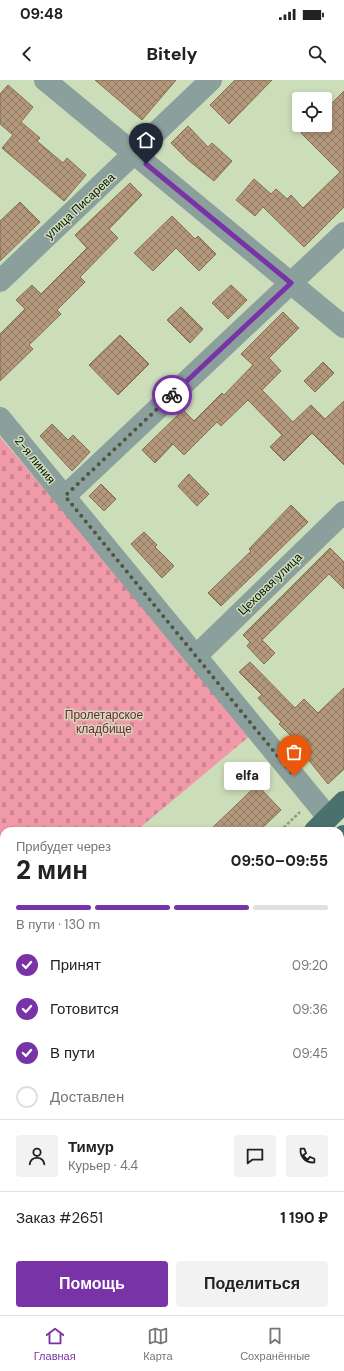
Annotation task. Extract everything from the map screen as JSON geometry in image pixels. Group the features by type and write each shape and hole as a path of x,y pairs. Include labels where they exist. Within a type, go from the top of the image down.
{"main road":[{"path":"322,824 344,802"}],"street":[{"path":"45,80 344,327"},
{"name":"улица Писарева","path":"0,281 210,80"},
{"path":"65,496 344,233"},
{"name":"2-я линия","path":"0,418 196,656 322,824"},
{"name":"Цеховая улица","path":"196,656 344,512"}],"path":[{"path":"284,827 299,813"}],"green space":[{"name":"Пролетарское кладбище","path":"0,437 252,734 141,827 0,827"}],"building":[{"path":"95,80 176,80 142,120"},
{"path":"235,80 272,80 229,124 210,105"},
{"path":"8,85 33,107 21,122 40,138 37,141 63,163 67,158 86,175 64,201 2,148 13,135 0,124 0,94"},
{"path":"344,91 344,207 304,247 263,207 255,216 236,200 254,179 271,194 276,189 287,199 291,195 303,208 340,172 301,133 332,132 332,103"},
{"path":"188,126 208,147 212,143 232,161 214,181 188,160 171,143"},
{"path":"130,183 142,195 109,229 118,238 80,277 85,282 57,310 61,314 29,345 33,349 0,381 0,334 25,309 16,300 32,285 41,294 87,248 75,235"},
{"path":"20,202 40,222 0,261 0,221"},
{"path":"172,216 195,239 198,236 216,254 199,271 176,248 153,271 134,253"},
{"path":"231,285 247,300 228,319 212,303"},
{"path":"181,307 203,329 190,343 167,320"},
{"path":"283,312 299,328 269,358 281,371 262,390 293,422 311,405 325,419 344,401 344,465 312,433 284,461 270,447 282,435 248,400 221,426 217,422 184,455 173,444 155,463 142,450 183,410 194,421 222,393 224,395 253,365 241,354"},
{"path":"120,335 149,364 118,395 89,365"},
{"path":"323,362 334,373 315,392 304,381"},
{"path":"52,424 68,440 73,435 90,452 72,471 40,436"},
{"path":"189,474 209,494 197,506 178,486"},
{"path":"101,484 116,499 104,511 89,496"},
{"path":"291,505 308,522 221,606 208,593 251,551 249,549"},
{"path":"144,532 157,545 155,547 174,566 162,578 131,544"},
{"path":"330,548 344,562 344,589 329,574 262,640 275,653 264,664 247,646 250,642 243,635"},
{"path":"250,662 295,708 304,699 318,713 344,688 344,769 328,784 299,748 301,746 279,724 281,722 258,698 262,695 239,672"},
{"path":"257,785 281,810 263,827 213,827"}],"way so far":[{"path":"172,395 65,496 294,776"}],"place":[{"name":"elfa","path":"294,776"}],"route":[{"path":"146,164 291,283 172,395"}]}
